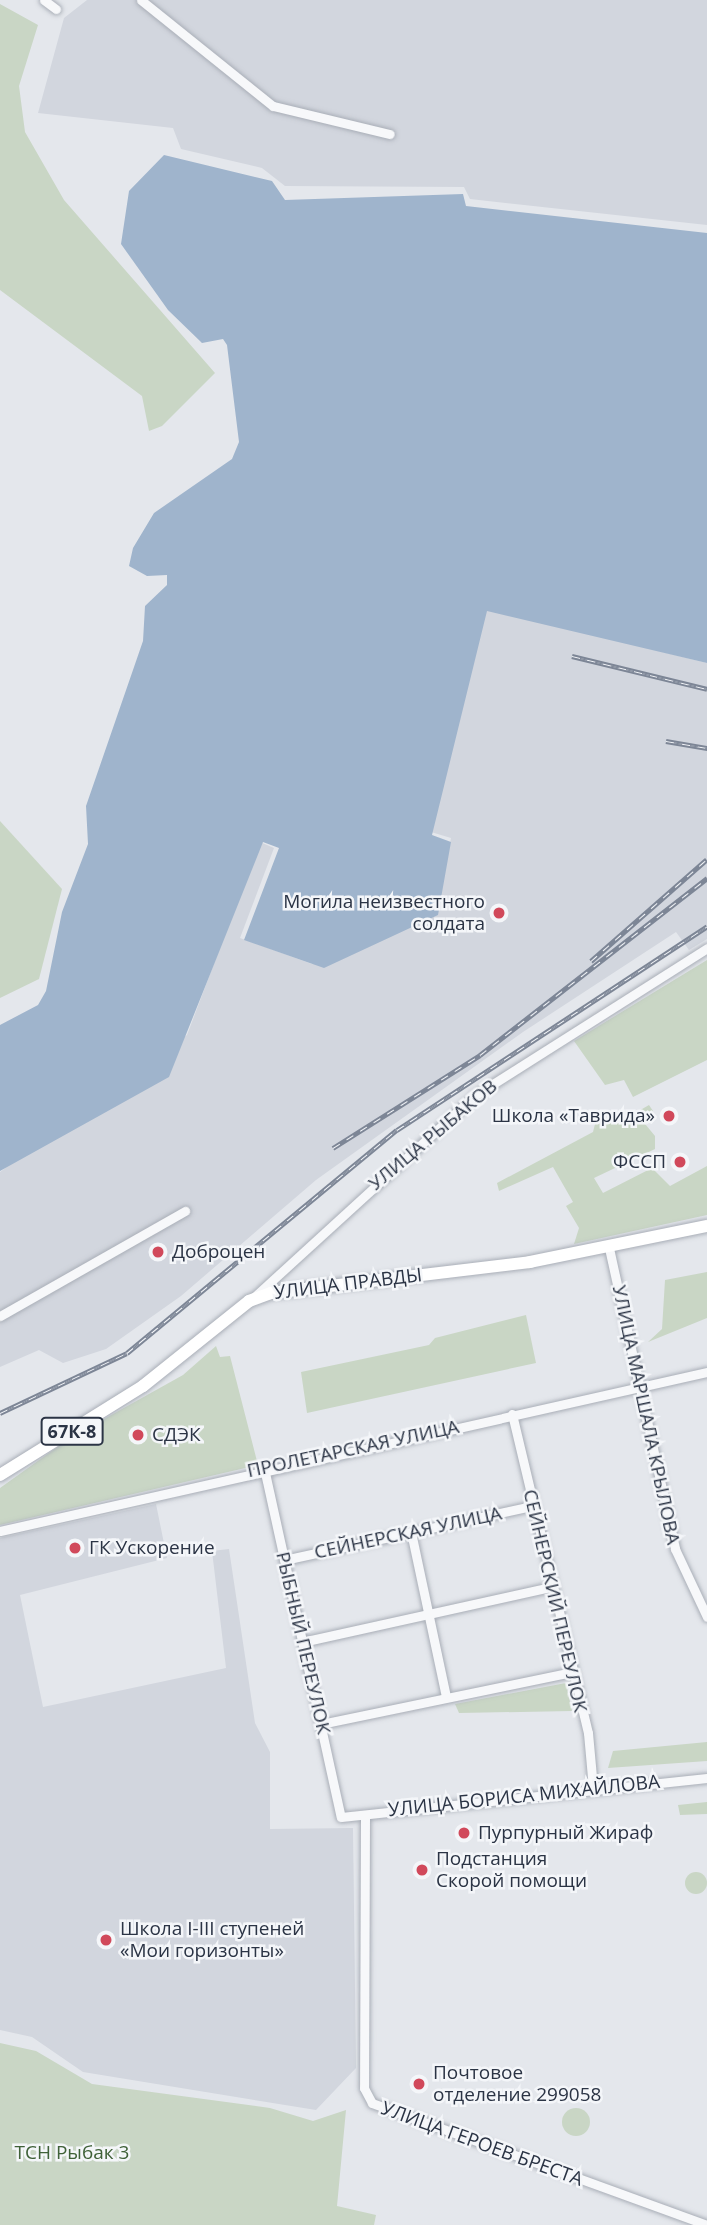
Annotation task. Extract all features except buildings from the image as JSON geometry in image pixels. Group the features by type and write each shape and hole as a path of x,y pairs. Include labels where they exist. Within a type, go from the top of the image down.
{"main road":[{"name":"УЛИЦА ПРАВДЫ","path":"0,1475 143,1386 249,1301 271,1293 609,1248 707,1226"}],"street":[{"path":"44,0 56,9"},
{"path":"141,0 273,106 390,134"},
{"name":"УЛИЦА РЫБАКОВ","path":"249,1301 474,1096 707,948"},
{"path":"0,1316 185,1211"},
{"name":"УЛИЦА МАРШАЛА КРЫЛОВА","path":"609,1248 675,1549 707,1617"},
{"name":"ПРОЛЕТАРСКАЯ УЛИЦА","path":"0,1531 264,1468 707,1372"},
{"name":"СЕЙНЕРСКИЙ ПЕРЕУЛОК","path":"512,1415 582,1715 593,1788"},
{"name":"РЫБНЫЙ ПЕРЕУЛОК","path":"264,1468 341,1817"},
{"name":"СЕЙНЕРСКАЯ УЛИЦА","path":"284,1560 532,1506"},
{"path":"411,1532 446,1697"},
{"path":"302,1642 550,1587"},
{"path":"321,1724 571,1672"},
{"name":"УЛИЦА БОРИСА МИХАЙЛОВА","path":"341,1817 593,1788 707,1778"},
{"name":"УЛИЦА ГЕРОЕВ БРЕСТА","path":"365,1816 364,2076 372,2104 707,2225"}],"shaded area":[{"path":"87,0 707,0 707,225 470,199 464,187 285,186 262,168 181,149 173,128 38,113 64,18"},
{"path":"486,608 707,663 707,939 689,950 676,932 523,1032 316,1180 181,1296 106,1349 63,1363 39,1350 0,1367 0,1172 187,1035 260,842 274,848 240,938 312,964 436,913 451,838 431,832"},
{"path":"156,1504 167,1558 20,1595 43,1707 226,1668 212,1551 229,1549 255,1723 270,1752 270,1829 353,1828 356,2068 316,2110 83,2072 32,2037 0,2030 0,1538"}],"green space":[{"path":"0,4 38,25 19,86 25,132 64,200 215,373 162,426 149,431 142,396 0,290"},
{"path":"0,821 62,889 39,979 0,998"},
{"path":"707,960 707,1060 633,1097 624,1080 605,1085 574,1041"},
{"path":"649,1105 653,1111 641,1119 655,1136 655,1149 594,1178 603,1193 652,1168 670,1186 707,1166 707,1215 574,1244 579,1228 566,1206 573,1202 553,1167 499,1191 497,1183 593,1132 596,1120 630,1116"},
{"path":"707,1272 707,1318 648,1342 662,1329 665,1280"},
{"path":"526,1315 536,1363 307,1413 301,1372 429,1345 435,1338"},
{"path":"216,1346 220,1357 230,1356 258,1465 0,1525 0,1488 70,1438 183,1375"},
{"path":"566,1683 572,1711 459,1713 455,1704"},
{"path":"707,1742 707,1761 608,1768 613,1751"},
{"path":"707,1802 707,1814 680,1815 678,1805"},
{"path":"696,1872 704,1875 707,1883 704,1891 696,1894 688,1891 685,1883 688,1875"},
{"name":"ТСН Рыбак 3","path":"0,2043 36,2051 92,2084 270,2108 313,2121 346,2110 337,2206 376,2215 374,2225 0,2225"},
{"path":"576,2108 586,2112 590,2122 586,2132 576,2136 566,2132 562,2122 566,2112"}],"water":[{"path":"164,155 272,181 285,200 463,194 466,206 707,233 707,663 487,611 432,835 451,842 438,915 324,968 244,940 279,848 263,842 169,1077 0,1171 0,1025 38,1005 46,991 62,912 88,844 86,806 143,641 145,606 167,585 167,575 147,576 129,566 133,548 154,513 232,459 239,442 227,345 223,339 202,343 168,310 121,244 129,191"}],"railway":[{"path":"572,656 707,689"},
{"path":"666,741 707,748"},
{"path":"591,961 707,859"},
{"path":"333,1148 480,1055 707,878"},
{"path":"0,1413 127,1353 397,1130 707,926"}],"place":[{"name":"Могила неизвестного солдата","path":"499,913"},
{"name":"Школа «Таврида»","path":"669,1116"},
{"name":"ФССП","path":"680,1162"},
{"name":"Доброцен","path":"158,1252"},
{"name":"СДЭК","path":"138,1435"},
{"name":"ГК Ускорение","path":"75,1548"},
{"name":"Пурпурный Жираф","path":"464,1833"},
{"name":"Подстанция Скорой помощи","path":"422,1870"},
{"name":"Школа I-III ступеней «Мои горизонты»","path":"106,1940"},
{"name":"Почтовое отделение 299058","path":"419,2084"}]}
